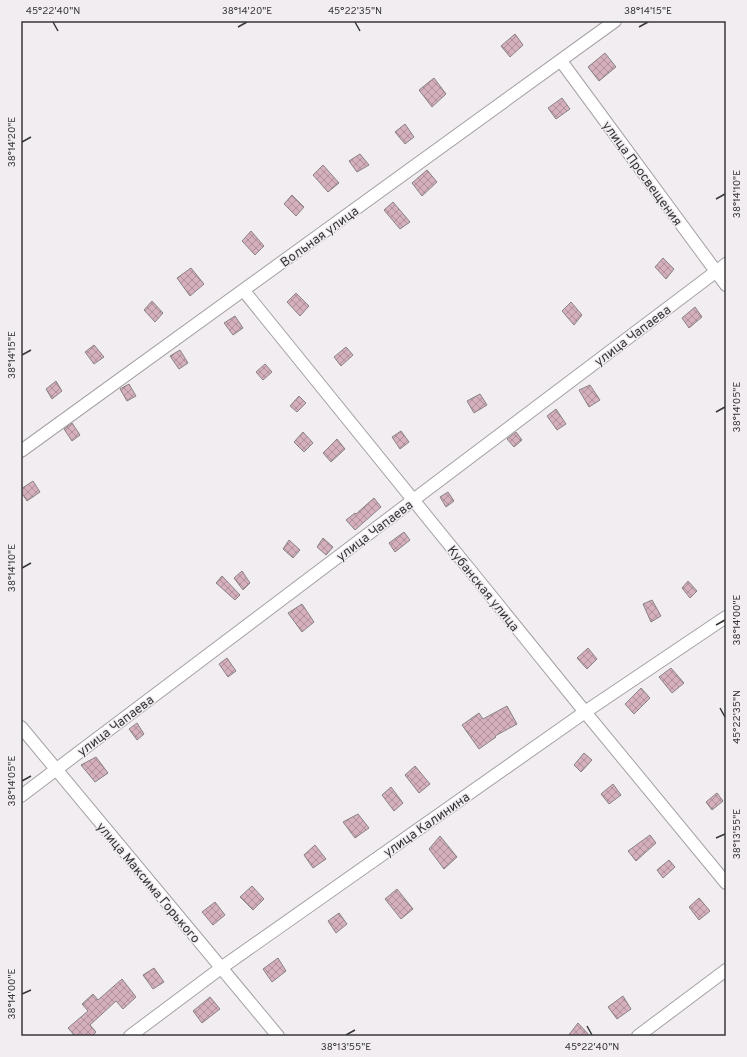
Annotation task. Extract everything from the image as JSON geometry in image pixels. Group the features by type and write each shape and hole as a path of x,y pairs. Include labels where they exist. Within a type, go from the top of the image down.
{"street":[{"name":"Вольная улица","path":"21,451 616,21"},
{"name":"улица Просвещения","path":"561,61 726,285"},
{"name":"улица Чапаева","path":"21,796 726,264"},
{"name":"Кубанская улица","path":"244,291 585,712 726,883"},
{"name":"улица Калинина","path":"130,1036 221,968 585,712 726,617"},
{"name":"улица Максима Горького","path":"21,727 278,1036"},
{"path":"638,1036 726,970"}],"building":[{"path":"515,34 523,45 510,57 501,46"},
{"path":"605,53 616,67 599,81 588,67"},
{"path":"434,78 446,94 432,107 419,90"},
{"path":"562,98 570,109 556,119 548,108"},
{"path":"405,124 414,137 405,144 395,132"},
{"path":"360,154 369,165 357,172 349,161"},
{"path":"323,165 339,183 328,192 313,175"},
{"path":"427,170 437,182 422,196 412,183"},
{"path":"292,195 304,207 296,216 284,204"},
{"path":"393,202 410,222 400,229 384,210"},
{"path":"251,231 264,246 255,255 242,241"},
{"path":"663,258 674,269 666,279 655,267"},
{"path":"191,268 204,284 190,296 177,278"},
{"path":"296,293 309,306 300,316 287,302"},
{"path":"152,301 163,313 155,322 144,310"},
{"path":"571,302 582,315 574,325 562,311"},
{"path":"695,307 702,317 689,328 682,318"},
{"path":"235,316 243,328 233,335 224,323"},
{"path":"94,345 104,357 94,364 85,352"},
{"path":"346,347 353,355 341,366 334,357"},
{"path":"180,350 188,363 179,369 170,356"},
{"path":"265,364 272,372 263,380 256,372"},
{"path":"56,381 62,391 52,399 46,389"},
{"path":"129,384 136,396 127,401 120,389"},
{"path":"590,385 600,400 589,407 579,390"},
{"path":"480,394 487,405 474,413 467,401"},
{"path":"299,396 306,403 297,412 290,406"},
{"path":"556,409 566,424 557,430 547,416"},
{"path":"72,423 80,435 72,441 64,429"},
{"path":"401,431 409,442 400,449 392,437"},
{"path":"303,432 313,443 304,452 294,442"},
{"path":"516,432 522,440 514,447 507,439"},
{"path":"337,439 345,449 331,462 323,453"},
{"path":"33,481 40,492 27,501 21,492 21,489"},
{"path":"448,492 454,501 446,507 440,497"},
{"path":"374,498 381,507 355,530 346,520 355,513 356,514"},
{"path":"404,532 410,540 395,552 389,543"},
{"path":"323,538 333,547 326,555 317,547"},
{"path":"289,540 300,550 293,558 283,549"},
{"path":"242,571 250,583 243,590 234,578"},
{"path":"222,576 240,595 235,600 216,583"},
{"path":"688,581 697,591 690,598 682,588"},
{"path":"652,600 661,616 651,622 643,604"},
{"path":"302,604 314,622 302,632 288,613"},
{"path":"588,648 597,659 587,669 577,658"},
{"path":"227,658 236,671 228,677 219,664"},
{"path":"671,668 684,683 672,693 659,677"},
{"path":"641,688 650,698 634,714 625,704"},
{"path":"507,706 517,724 495,736 496,737 479,749 462,725 479,713 483,719"},
{"path":"137,723 144,734 137,740 129,729"},
{"path":"584,753 592,760 581,772 574,765"},
{"path":"96,757 108,773 95,782 81,765"},
{"path":"415,766 430,784 419,793 405,775"},
{"path":"613,784 621,795 609,804 601,794"},
{"path":"391,787 403,803 394,811 382,795"},
{"path":"717,793 723,801 712,810 706,802"},
{"path":"358,814 369,828 355,838 343,822"},
{"path":"650,835 656,843 636,861 628,851"},
{"path":"440,836 457,857 444,869 429,849"},
{"path":"315,845 326,859 313,868 304,855"},
{"path":"669,860 675,867 663,878 657,870"},
{"path":"252,886 264,899 253,910 240,897"},
{"path":"397,889 413,909 401,919 385,899"},
{"path":"699,898 710,911 699,920 689,907"},
{"path":"215,902 225,915 213,925 202,912"},
{"path":"339,913 347,924 336,933 328,921"},
{"path":"278,958 286,971 272,982 263,969"},
{"path":"154,968 164,982 153,989 143,975"},
{"path":"122,979 136,997 123,1009 116,1001 90,1025 96,1032 92,1036 75,1036 68,1028 88,1011 82,1004 93,994 98,1000"},
{"path":"623,996 631,1009 617,1019 608,1007"},
{"path":"210,997 220,1009 202,1023 193,1011"},
{"path":"578,1023 590,1036 568,1036"}]}
